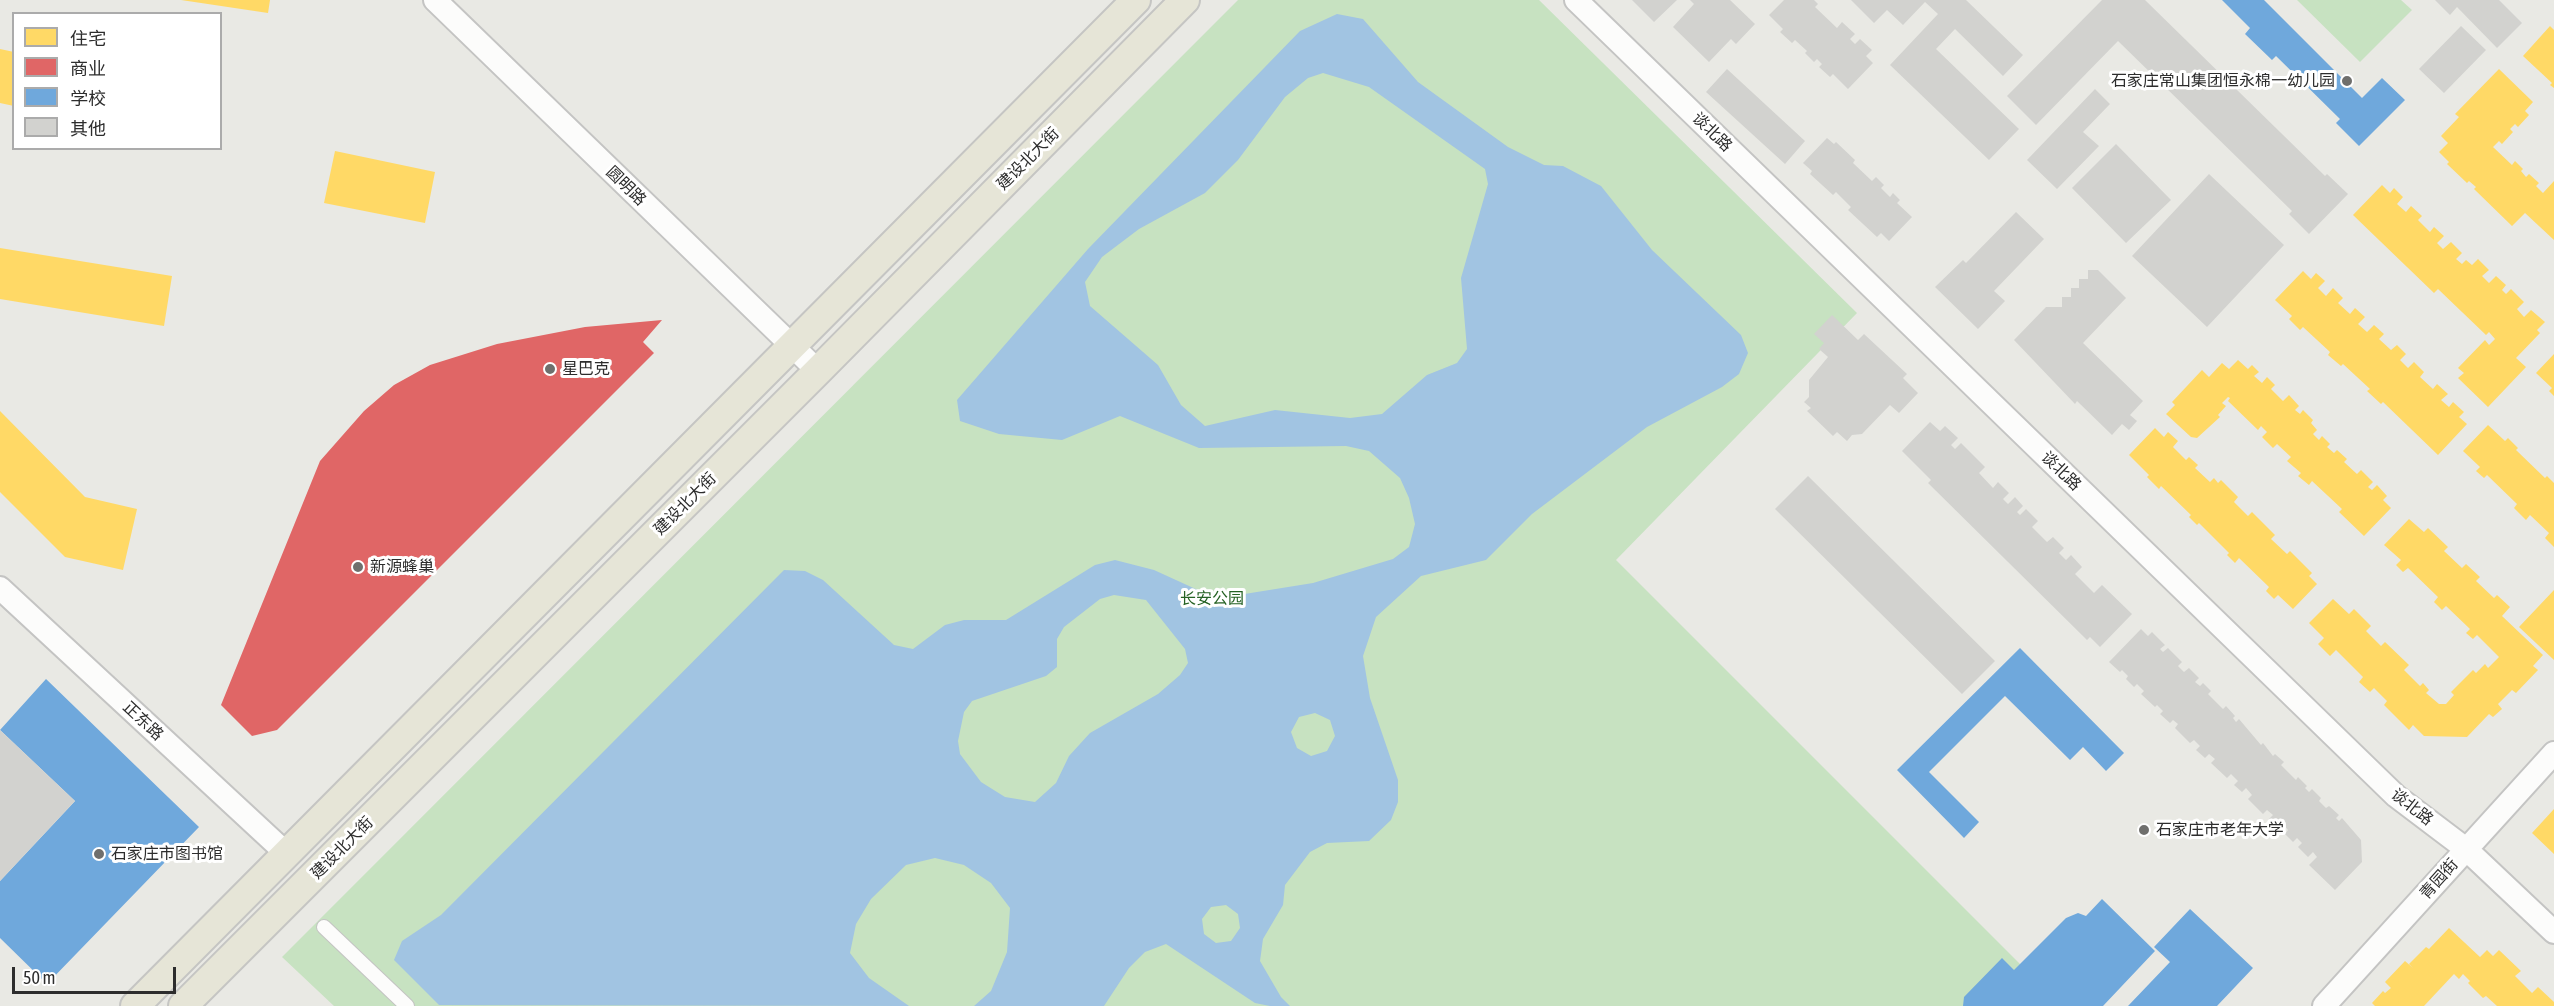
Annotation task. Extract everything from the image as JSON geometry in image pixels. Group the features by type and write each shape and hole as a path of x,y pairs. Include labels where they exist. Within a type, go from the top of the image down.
{"main road":[{"name":"建设北大街","path":"135,1006 1136,0"},
{"name":"建设北大街","path":"183,1006 818,372 1185,0"}],"street":[{"name":"圆明路","path":"435,0 818,372"},
{"name":"谈北路","path":"1576,0 2396,796 2466,849 2554,933"},
{"name":"正东路","path":"0,588 287,854"},
{"name":"青园街","path":"2324,1006 2554,753"},
{"path":"324,927 407,1006"}],"green space":[{"name":"长安公园","path":"1238,0 1539,0 1857,313 1616,560 2062,1006 334,1006 282,957"},
{"path":"2297,0 2401,0 2412,10 2360,62"}],"water":[{"path":"1337,14 1363,19 1418,82 1508,147 1544,165 1563,166 1601,186 1652,250 1741,335 1748,353 1739,374 1722,387 1647,427 1532,514 1486,560 1421,576 1376,617 1363,656 1370,698 1398,780 1398,802 1391,820 1369,841 1327,843 1310,852 1285,885 1283,905 1263,939 1260,961 1281,997 1290,1006 1255,1003 1166,944 1145,952 1129,968 1104,1006 974,1006 991,991 1007,952 1010,908 991,883 964,865 935,858 906,865 871,899 856,924 850,953 869,978 909,1006 439,1005 394,960 402,941 441,915 784,570 805,571 823,580 894,645 913,649 945,625 964,620 1006,620 1095,565 1115,560 1154,570 1211,596 1232,596 1313,583 1393,559 1409,547 1415,524 1409,498 1400,478 1369,451 1346,446 1199,448 1120,416 1062,440 999,434 960,421 957,400 1088,249 1300,31","holes":["1323,73 1369,87 1485,169 1488,184 1461,278 1467,349 1457,363 1427,375 1382,414 1350,418 1275,410 1205,426 1181,405 1158,365 1090,306 1085,282 1102,257 1139,229 1205,193 1238,160 1285,97 1308,78","1114,595 1146,600 1185,649 1188,663 1180,675 1158,694 1090,733 1069,756 1056,783 1035,802 1005,797 981,782 960,754 958,741 964,712 972,701 1046,676 1057,667 1057,639 1064,627 1100,599","1315,713 1330,720 1335,736 1327,751 1311,756 1297,748 1291,732 1299,717","1226,905 1238,914 1240,928 1231,941 1216,943 1204,934 1202,919 1211,907"]}],"building: 住宅":[{"path":"181,0 270,0 268,13"},
{"path":"2550,26 2554,30 2554,88 2550,85 2552,83 2523,56"},
{"path":"0,49 12,52 12,106 0,103"},
{"path":"2499,69 2533,102 2525,111 2529,115 2518,127 2515,124 2510,129 2513,132 2502,144 2499,141 2493,147 2512,165 2515,161 2523,169 2521,171 2526,177 2529,174 2539,183 2536,186 2543,193 2554,181 2554,240 2525,213 2512,226 2474,189 2476,187 2469,181 2467,183 2447,164 2449,162 2439,152 2448,143 2441,136 2459,117 2455,114"},
{"path":"335,151 435,172 425,223 324,203"},
{"path":"2382,185 2390,193 2394,188 2403,197 2397,204 2406,212 2411,206 2422,216 2418,220 2430,232 2434,227 2444,236 2437,243 2443,249 2451,242 2462,253 2456,259 2462,264 2466,260 2472,265 2478,259 2489,270 2482,276 2489,283 2496,276 2506,285 2502,290 2506,294 2511,289 2524,302 2517,309 2524,317 2531,310 2545,322 2537,330 2540,333 2516,358 2526,367 2488,407 2458,378 2464,373 2458,368 2485,340 2489,345 2495,339 2489,332 2486,335 2438,289 2434,293 2353,215"},
{"path":"0,248 172,276 164,326 0,299"},
{"path":"2303,271 2311,279 2316,273 2325,281 2318,288 2326,296 2333,288 2343,298 2338,303 2350,314 2355,308 2365,317 2358,324 2367,332 2374,325 2384,334 2379,339 2391,350 2397,345 2406,354 2400,360 2408,368 2414,362 2424,372 2420,377 2433,389 2437,384 2448,394 2441,400 2449,407 2453,402 2464,412 2459,417 2467,424 2438,455 2383,402 2381,404 2367,391 2370,389 2343,364 2341,366 2328,355 2330,352 2303,327 2300,330 2289,319 2292,316 2275,300"},
{"path":"2554,354 2554,396 2549,391 2552,388 2536,373"},
{"path":"2238,360 2248,369 2252,365 2259,372 2254,376 2262,383 2267,377 2275,385 2271,389 2283,401 2289,395 2299,406 2295,410 2300,414 2303,410 2313,420 2311,423 2317,430 2313,434 2319,440 2322,436 2330,444 2327,447 2334,453 2337,450 2347,459 2344,462 2357,474 2361,470 2373,482 2368,487 2372,490 2377,485 2387,496 2383,500 2391,508 2364,536 2339,512 2342,509 2312,481 2309,485 2298,476 2301,473 2287,461 2291,457 2277,444 2273,448 2262,437 2267,432 2261,426 2258,430 2228,401 2230,398 2228,397 2222,403 2226,406 2218,415 2220,417 2197,438 2191,437 2166,414 2175,405 2172,402 2202,370 2209,377 2222,363 2229,369"},
{"path":"0,411 85,497 137,509 123,570 65,557 0,492"},
{"path":"2488,425 2505,441 2508,438 2518,448 2516,450 2545,478 2547,476 2554,483 2554,547 2545,538 2549,533 2530,515 2526,520 2514,508 2517,504 2487,475 2484,478 2476,471 2480,467 2463,451"},
{"path":"2155,428 2164,437 2168,432 2178,441 2173,447 2186,460 2189,457 2198,465 2195,468 2210,482 2214,478 2218,483 2221,480 2238,497 2234,502 2248,516 2252,512 2275,535 2271,539 2287,554 2290,551 2312,573 2309,576 2317,584 2293,609 2278,595 2274,599 2266,591 2269,587 2239,558 2235,563 2227,555 2229,553 2199,523 2197,525 2189,517 2191,515 2161,486 2159,489 2129,455"},
{"path":"2409,519 2424,532 2428,528 2448,547 2444,551 2462,568 2466,564 2480,577 2476,581 2494,598 2497,595 2510,607 2502,616 2543,655 2533,666 2538,670 2516,693 2512,690 2498,704 2502,709 2493,717 2489,714 2467,737 2424,736 2413,725 2409,730 2384,705 2387,701 2374,688 2370,692 2359,682 2363,677 2336,650 2330,656 2318,644 2324,638 2309,623 2333,599 2349,614 2354,609 2371,626 2366,631 2381,646 2385,642 2409,665 2404,670 2420,686 2423,683 2429,690 2426,693 2439,704 2446,704 2454,695 2451,692 2473,670 2476,673 2485,664 2488,668 2499,657 2477,635 2473,639 2466,633 2470,629 2446,606 2442,610 2434,602 2438,597 2408,568 2403,572 2396,565 2401,560 2384,545"},
{"path":"2554,590 2554,660 2519,627"},
{"path":"2554,809 2554,854 2532,833"},
{"path":"2449,928 2480,957 2487,950 2493,956 2499,950 2521,971 2515,976 2532,993 2538,987 2554,1002 2554,1006 2497,1006 2486,996 2483,998 2468,983 2470,981 2463,974 2459,979 2454,974 2424,1006 2375,1006 2372,1003 2383,991 2385,993 2391,988 2385,982 2405,961 2413,968 2409,964 2426,947 2429,949"}],"building: 商业":[{"name":"新源蜂巢","path":"662,320 643,342 654,353 277,730 252,736 221,705 320,461 364,411 394,385 430,365 497,344 585,327"}],"building: 学校":[{"path":"2222,0 2264,0 2362,98 2382,78 2405,100 2359,146 2336,123 2340,119 2276,56 2272,60 2245,34 2250,28"},
{"path":"2020,648 2124,753 2106,771 2083,747 2070,760 2005,696 1929,772 1979,822 1964,838 1897,770"},
{"name":"石家庄市图书馆","path":"46,679 199,827 47,984 0,938 0,881 75,801 0,730"},
{"path":"2102,899 2155,951 2103,1006 1963,1006 1964,997 2002,958 2014,970 2066,918 2078,913 2086,916"},
{"path":"2190,909 2253,968 2217,1006 2128,1006 2170,962 2154,947"}],"building: 其他":[{"path":"1632,0 1677,0 1654,22"},
{"path":"1690,0 1730,0 1755,24 1736,44 1731,39 1709,62 1673,27 1694,4"},
{"path":"1784,0 1814,0 1818,4 1815,7 1837,28 1842,22 1855,34 1850,39 1855,44 1860,39 1872,50 1866,56 1873,63 1848,89 1833,74 1830,77 1819,67 1822,64 1817,59 1814,62 1805,53 1807,51 1795,40 1792,43 1780,32 1783,29 1769,15"},
{"path":"1851,0 1966,0 2023,55 2003,76 1955,29 1936,49 2019,129 1989,160 1890,65 1938,14 1925,2 1903,25 1887,10 1874,23"},
{"path":"2102,0 2145,0 2325,176 2327,174 2348,194 2309,234 2289,214 2292,211 2118,41 2036,125 2007,96"},
{"path":"2435,0 2499,0 2522,23 2497,48 2457,7 2450,15"},
{"path":"2461,26 2486,50 2444,93 2419,69"},
{"path":"1727,69 1805,141 1785,164 1706,92"},
{"path":"2095,89 2110,104 2083,132 2099,146 2057,189 2027,160"},
{"path":"1827,138 1834,144 1836,142 1855,160 1853,163 1872,181 1876,177 1884,185 1881,188 1890,197 1893,193 1900,200 1897,203 1912,217 1889,241 1881,233 1877,237 1848,210 1851,207 1836,192 1833,195 1810,174 1812,171 1803,163"},
{"path":"2116,144 2171,200 2126,243 2072,188"},
{"path":"2209,174 2284,245 2207,327 2132,256"},
{"path":"2016,212 2044,239 1994,291 2005,301 1978,329 1935,287 1963,260 1966,263"},
{"path":"2088,270 2098,270 2126,298 2083,343 2143,401 2130,415 2137,421 2129,430 2122,424 2112,435 2077,401 2075,404 2014,340 2046,307 2062,307 2062,297 2071,297 2071,288 2079,288 2079,279 2088,279"},
{"path":"1832,315 1858,340 1864,334 1907,374 1903,378 1918,393 1899,413 1890,405 1862,434 1852,435 1847,441 1837,432 1833,436 1807,411 1811,408 1804,402 1809,397 1809,380 1828,357 1819,349 1824,343 1814,334"},
{"path":"1930,422 1940,431 1945,426 1958,438 1951,445 1955,449 1961,443 1985,467 1979,473 1993,488 1998,482 2009,493 2003,499 2008,504 2015,497 2023,506 2017,512 2020,515 2026,509 2038,521 2032,527 2047,542 2053,537 2064,548 2059,553 2066,560 2071,555 2082,567 2075,574 2094,593 2102,585 2132,614 2100,647 2090,637 2087,640 1928,483 1931,480 1902,451"},
{"path":"1808,476 1995,661 1962,694 1775,509"},
{"path":"2141,629 2148,636 2152,632 2165,645 2160,649 2163,652 2168,648 2182,662 2178,666 2184,672 2189,668 2199,678 2195,682 2200,686 2203,683 2211,691 2208,694 2223,709 2226,706 2235,716 2233,718 2236,722 2239,719 2261,745 2263,743 2273,756 2275,754 2284,762 2281,765 2296,780 2298,777 2307,786 2305,788 2309,792 2312,789 2321,798 2319,801 2339,815 2336,818 2339,821 2342,818 2361,840 2362,862 2335,890 2309,865 2317,857 2313,852 2308,857 2298,847 2302,843 2297,838 2293,842 2285,834 2288,830 2283,824 2279,829 2269,819 2273,815 2267,810 2263,814 2248,799 2252,795 2246,788 2242,792 2234,785 2238,781 2231,774 2227,778 2211,763 2215,759 2209,754 2205,758 2196,750 2200,746 2194,740 2190,743 2175,728 2178,724 2173,720 2170,723 2160,714 2163,711 2157,705 2155,707 2141,694 2144,691 2137,684 2134,687 2126,679 2128,676 2122,670 2120,672 2109,662"},
{"path":"0,730 75,801 0,881"}],"place":[{"name":"石家庄常山集团恒永棉一幼儿园","path":"2347,81"},
{"name":"星巴克","path":"550,369"},
{"name":"新源蜂巢","path":"358,567"},
{"name":"石家庄市老年大学","path":"2144,830"},
{"name":"石家庄市图书馆","path":"99,854"}]}
